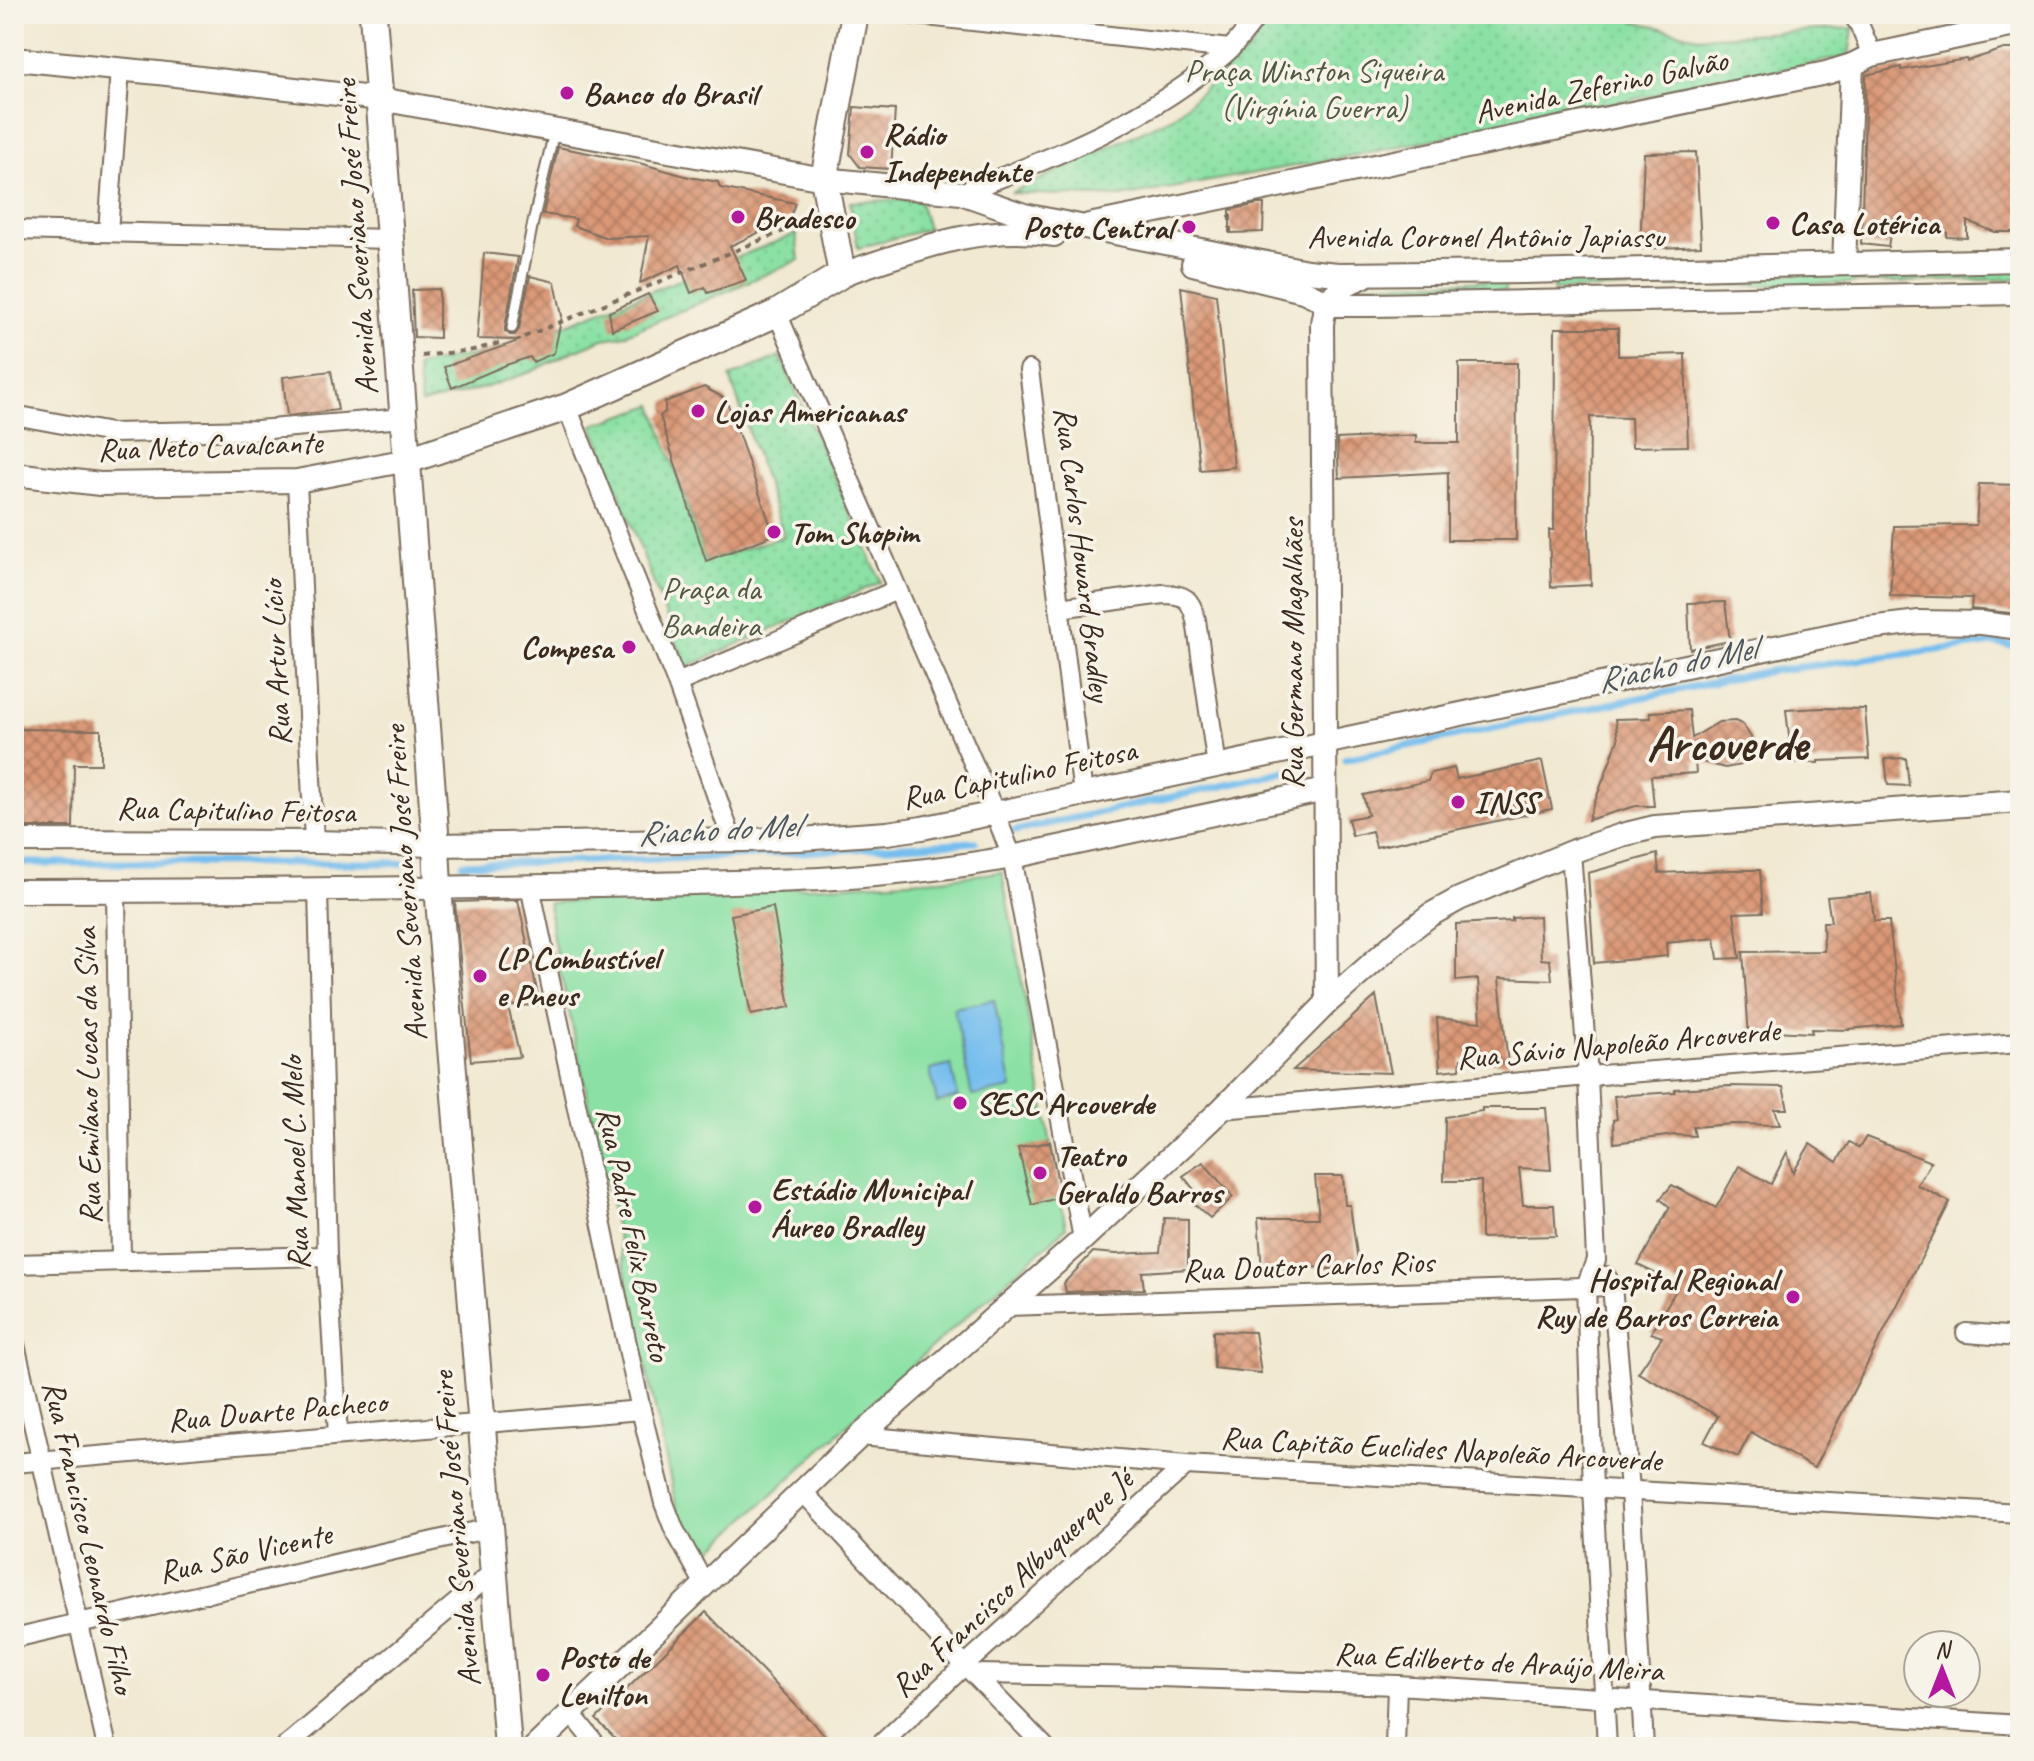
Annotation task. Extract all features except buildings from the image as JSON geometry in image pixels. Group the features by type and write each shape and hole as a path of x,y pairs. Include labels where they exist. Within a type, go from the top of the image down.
{"main road":[{"name":"Avenida Severiano José Freire","path":"373,14 438,887 508,1747"},
{"path":"408,460 567,407 777,313 842,274 824,179 855,14"}],"street":[{"path":"908,14 1230,49"},
{"path":"961,193 1096,138 1168,97 1230,49 1259,14"},
{"path":"1844,264 1862,60 1859,24 1852,14"},
{"name":"Avenida Zeferino Galvão","path":"1080,227 1826,73 1862,60 2020,24"},
{"name":"Avenida Coronel Antônio Japiassu","path":"14,59 380,99 824,179 961,193 1024,215 1307,271 1338,274 1524,272 2020,260"},
{"path":"108,232 120,69"},
{"path":"14,230 391,239"},
{"path":"842,274 973,234 1019,231 1065,237 1303,291 1325,305 1348,283 1371,274"},
{"path":"1524,272 1525,302"},
{"name":"Avenida Coronel Antônio Japiassu","path":"1325,305 2020,293"},
{"name":"Rua Germano Magalhães","path":"1325,305 1322,325 1327,1003"},
{"path":"777,313 1012,857 1083,1239"},
{"name":"Rua Carlos Howard Bradley","path":"1029,370 1083,794"},
{"path":"567,407 677,683 732,840"},
{"name":"Rua Neto Cavalcante","path":"14,415 111,433 257,430 404,418"},
{"name":"Rua Neto Cavalcante","path":"14,474 100,484 297,481 408,460"},
{"name":"Rua Artur Lício","path":"297,481 314,842"},
{"path":"677,683 897,590"},
{"path":"1059,608 1163,594 1186,597 1196,620 1217,767"},
{"name":"Rua Capitulino Feitosa","path":"14,841 436,845 732,840 887,833 1217,767 1860,629 1919,622 1982,623 2020,628"},
{"path":"14,891 530,886 862,877 970,865 1325,790"},
{"path":"535,1747 860,1436 1083,1239 1222,1109 1327,1003 1430,915 1459,899 1571,852 1655,827 2020,801"},
{"path":"1571,852 1588,1076 1596,1260 1586,1286 1607,1747"},
{"name":"Rua Padre Felix Barreto","path":"530,886 641,1410 664,1503 674,1529 705,1585"},
{"name":"Rua Manoel C. Melo","path":"318,889 327,1256 338,1435"},
{"name":"Rua Emilano Lucas da Silva","path":"116,891 121,1260"},
{"name":"Rua Sávio Napoleão Arcoverde","path":"1222,1109 1588,1076 2020,1043"},
{"path":"14,1264 327,1256"},
{"path":"1596,1260 1612,1286 1630,1489 1644,1747"},
{"name":"Rua Doutor Carlos Rios","path":"1007,1306 1612,1286"},
{"path":"1966,1333 2020,1337"},
{"name":"Rua Francisco Leonardo Filho","path":"14,1340 107,1747"},
{"name":"Rua Duarte Pacheco","path":"14,1463 641,1410"},
{"name":"Rua Capitão Euclides Napoleão Arcoverde","path":"860,1436 1186,1465 2020,1513"},
{"name":"Rua Francisco Albuquerque Jé","path":"878,1747 969,1670 1186,1465"},
{"path":"803,1492 1045,1747"},
{"name":"Rua São Vicente","path":"14,1638 490,1528"},
{"path":"285,1747 493,1572"},
{"name":"Rua Edilberto de Araújo Meira","path":"969,1670 1397,1685 2020,1725"},
{"path":"1395,1747 1397,1685"},
{"path":"570,1712 598,1747"}],"lane":[{"path":"512,328 555,131"}],"path":[{"path":"1229,196 1230,257"},
{"path":"521,338 831,214"},
{"path":"400,359 473,350 511,340"}],"green space":[{"name":"Praça Winston Siqueira (Virgínia Guerra)","path":"1273,14 1613,14 1698,37 1853,28 1849,56 1356,155 1121,197 1011,193 1173,117 1250,49"},
{"path":"919,199 928,229 858,248 850,202"},
{"path":"796,234 799,260 622,336 603,339 569,353 533,371 421,404 417,366 483,353 527,340"},
{"path":"2020,268 2020,279 1553,290 1553,279"},
{"path":"1505,280 1505,291 1365,295 1365,284"},
{"name":"Praça da Bandeira","path":"780,356 881,582 686,667 593,425 653,405 706,561 784,536 730,377"},
{"path":"1002,872 1066,1228 703,1558 679,1519 553,938 549,903 940,879"}],"water":[{"path":"994,1000 1012,1088 972,1096 954,1008"},
{"path":"951,1065 958,1097 937,1102 930,1070"}],"waterway":[{"name":"Riacho do Mel","path":"1345,759 1769,671 1994,643 2020,647"},
{"name":"Riacho do Mel","path":"1015,831 1296,770"},
{"name":"Riacho do Mel","path":"463,864 697,858 975,842"},
{"name":"Riacho do Mel","path":"14,863 403,863"}],"place":[{"name":"Banco do Brasil","path":"567,93"},
{"name":"Rádio Independente","path":"867,152"},
{"name":"Bradesco","path":"738,217"},
{"name":"Casa Lotérica","path":"1773,223"},
{"name":"Posto Central","path":"1189,227"},
{"name":"Lojas Americanas","path":"698,411"},
{"name":"Tom Shopim","path":"774,532"},
{"name":"Compesa","path":"629,647"},
{"name":"INSS","path":"1458,802"},
{"name":"LP Combustível e Pneus","path":"480,976"},
{"name":"SESC Arcoverde","path":"960,1103"},
{"name":"Teatro Geraldo Barros","path":"1040,1173"},
{"name":"Estádio Municipal Áureo Bradley","path":"755,1207"},
{"name":"Hospital Regional Ruy de Barros Correia","path":"1793,1297"},
{"name":"Posto de Lenilton","path":"543,1675"}],"district":[{"name":"Arcoverde","path":"1727,744"}]}
